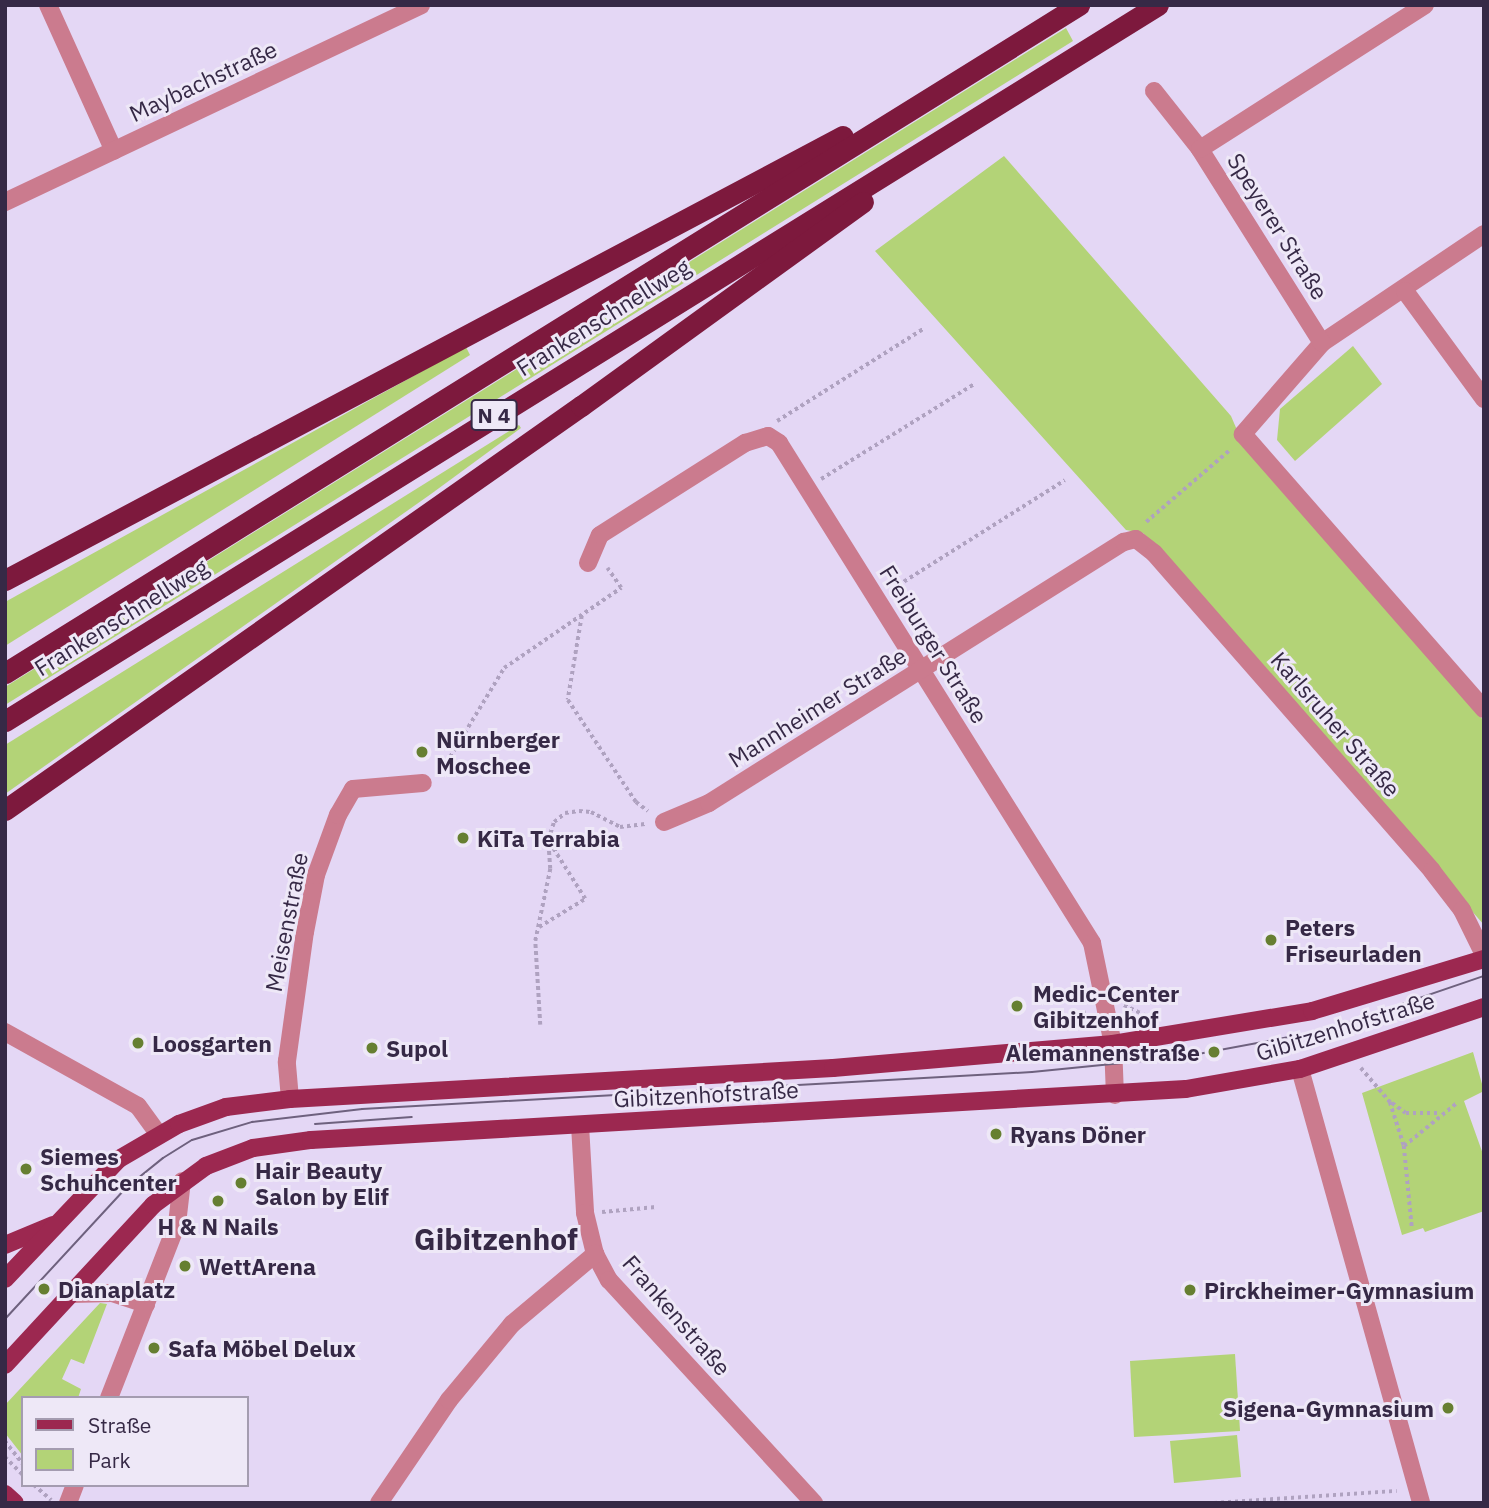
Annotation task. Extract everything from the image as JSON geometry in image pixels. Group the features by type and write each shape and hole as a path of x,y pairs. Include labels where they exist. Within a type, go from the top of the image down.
{"highway":[{"name":"Frankenschnellweg","path":"5,673 1079,5"},
{"name":"Frankenschnellweg","path":"5,721 1158,5"},
{"path":"5,580 821,146 945,86"},
{"path":"5,810 581,406 984,112"}],"main road":[{"name":"Gibitzenhofstraße","path":"5,1279 113,1164 158,1134 218,1109 290,1099 833,1068 1112,1044 1312,1011 1484,957"},
{"name":"Gibitzenhofstraße","path":"5,1365 140,1218 182,1181 220,1159 276,1144 1115,1095 1219,1085 1300,1069 1350,1055 1484,1007"},
{"path":"5,1245 56,1224"},
{"path":"5,1494 15,1503"}],"street":[{"path":"48,5 114,151"},
{"name":"Maybachstraße","path":"5,202 421,5"},
{"name":"Speyerer Straße","path":"1322,343 1200,149 1426,5"},
{"path":"1154,91 1200,149"},
{"path":"1484,234 1415,277 1405,291 1391,293 1322,343 1243,434 1484,709"},
{"path":"1405,291 1484,399"},
{"path":"588,563 600,535 745,443 768,436"},
{"name":"Freiburger Straße","path":"768,436 779,443 808,487 1092,943 1112,1044 1115,1095"},
{"name":"Mannheimer Straße","path":"664,822 709,803 1134,539"},
{"name":"Karlsruher Straße","path":"1134,539 1154,553 1432,871 1462,910 1484,957"},
{"name":"Meisenstraße","path":"290,1099 288,1061 305,932 316,875 338,815 353,789 423,783"},
{"path":"5,1032 138,1106 158,1134"},
{"path":"1300,1069 1419,1496"},
{"name":"Frankenstraße","path":"580,1125 585,1213 595,1254 614,1286 814,1503"},
{"path":"110,1396 182,1202 182,1181"},
{"path":"379,1503 449,1400 512,1324 595,1254"},
{"path":"72,1294 112,1293 146,1304"}],"path":[{"path":"768,436 770,425 923,329"},
{"path":"808,487 974,384"},
{"path":"1134,539 1136,530 1243,434"},
{"path":"876,599 1065,480"},
{"path":"423,783 441,774 505,668 621,588 610,569 588,563"},
{"path":"582,615 568,700 636,802 664,822"},
{"path":"540,1025 538,927 550,869 548,840 554,822 565,813 579,811 591,812 620,827 664,822"},
{"path":"538,927 585,899 548,840"},
{"path":"1350,1055 1390,1102 1406,1112 1443,1113"},
{"path":"1390,1102 1404,1146 1412,1228"},
{"path":"1404,1146 1457,1103"},
{"path":"626,1209 656,1207"},
{"path":"5,1441 21,1461"},
{"path":"5,1457 21,1473"},
{"path":"36,1487 49,1499 40,1487"},
{"path":"1214,1503 1419,1496"}],"green space":[{"path":"1066,28 1073,41 5,705 5,687"},
{"path":"1004,156 1231,416 1243,444 1484,721 1484,925 1143,533 1126,530 875,251"},
{"path":"1353,346 1382,384 1295,461 1277,440 1280,409"},
{"path":"466,347 470,355 5,646 5,602"},
{"path":"519,425 521,428 431,494 5,794 5,745"},
{"path":"1473,1052 1484,1091 1464,1101 1484,1157 1484,1211 1425,1232 1423,1228 1402,1235 1362,1093"},
{"path":"100,1303 107,1304 84,1364 71,1359 62,1379 81,1389 79,1396 21,1396 21,1453 5,1433 5,1405"},
{"path":"1235,1354 1240,1431 1134,1437 1130,1361"},
{"path":"1237,1435 1241,1477 1174,1483 1170,1441"}],"tram line":[{"path":"5,1319 127,1187 163,1158 192,1140 252,1122 362,1109 1032,1072 1182,1057 1326,1030 1484,976"},
{"path":"315,1124 412,1117"}],"place":[{"name":"Nürnberger Moschee","path":"422,752"},
{"name":"KiTa Terrabia","path":"463,838"},
{"name":"Peters Friseurladen","path":"1271,940"},
{"name":"Medic-Center Gibitzenhof","path":"1017,1006"},
{"name":"Loosgarten","path":"138,1043"},
{"name":"Supol","path":"372,1048"},
{"name":"Alemannenstraße","path":"1214,1052"},
{"name":"Ryans Döner","path":"996,1134"},
{"name":"Siemes Schuhcenter","path":"26,1169"},
{"name":"Hair Beauty Salon by Elif","path":"241,1183"},
{"name":"H & N Nails","path":"218,1201"},
{"name":"WettArena","path":"185,1266"},
{"name":"Dianaplatz","path":"44,1289"},
{"name":"Pirckheimer-Gymnasium","path":"1190,1290"},
{"name":"Safa Möbel Delux","path":"154,1348"},
{"name":"Sigena-Gymnasium","path":"1448,1408"}],"district":[{"name":"Gibitzenhof","path":"496,1239"}]}
